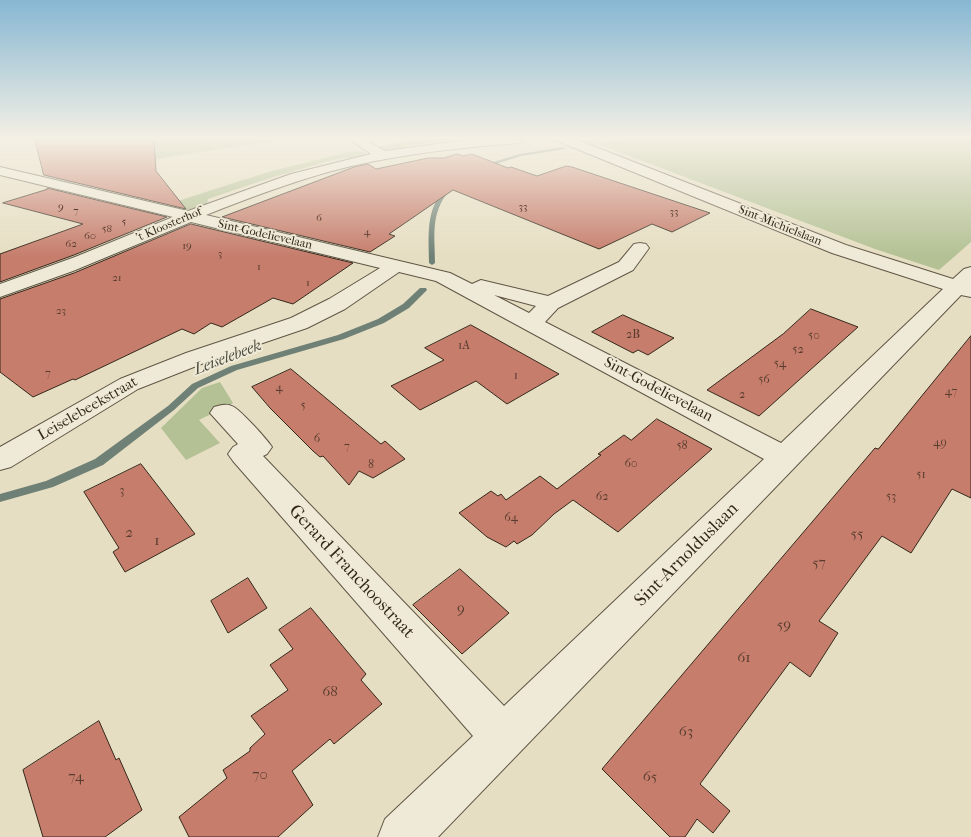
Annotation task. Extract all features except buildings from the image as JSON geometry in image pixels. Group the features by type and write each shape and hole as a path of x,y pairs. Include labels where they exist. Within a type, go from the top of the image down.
{"street":[{"name":"Sint-Godelievelaan","path":"31,178 155,208 183,208 396,266 550,303"},
{"name":"'t Kloosterhof","path":"0,291 129,242 183,208 292,178"},
{"name":"Sint-Michielslaan","path":"662,178 839,249 966,284"},
{"path":"9,188 35,179"},
{"path":"531,324 550,303 626,266 640,248"},
{"name":"Leiselebeekstraat","path":"0,460 129,384 180,363 299,323 337,304 396,266"},
{"name":"Sint-Godelievelaan","path":"443,277 785,457"},
{"name":"Sint-Arnolduslaan","path":"403,837 785,457 966,284"},
{"name":"Gerard Franchoostraat","path":"224,413 257,447 243,454 504,737"}],"green space":[{"path":"249,178 271,178 208,199 207,204 195,209 174,208 172,205 181,200"},
{"path":"688,178 971,178 971,242 939,270 875,249"},
{"path":"220,382 233,403 199,420 220,443 186,460 161,428 202,388"}],"waterway":[{"name":"Leiselebeek","path":"432,263 433,215 440,198 446,191"},
{"name":"Leiselebeek","path":"0,498 49,484 99,462 171,408 195,386 234,368 341,337 381,321 406,306 423,290"}]}
